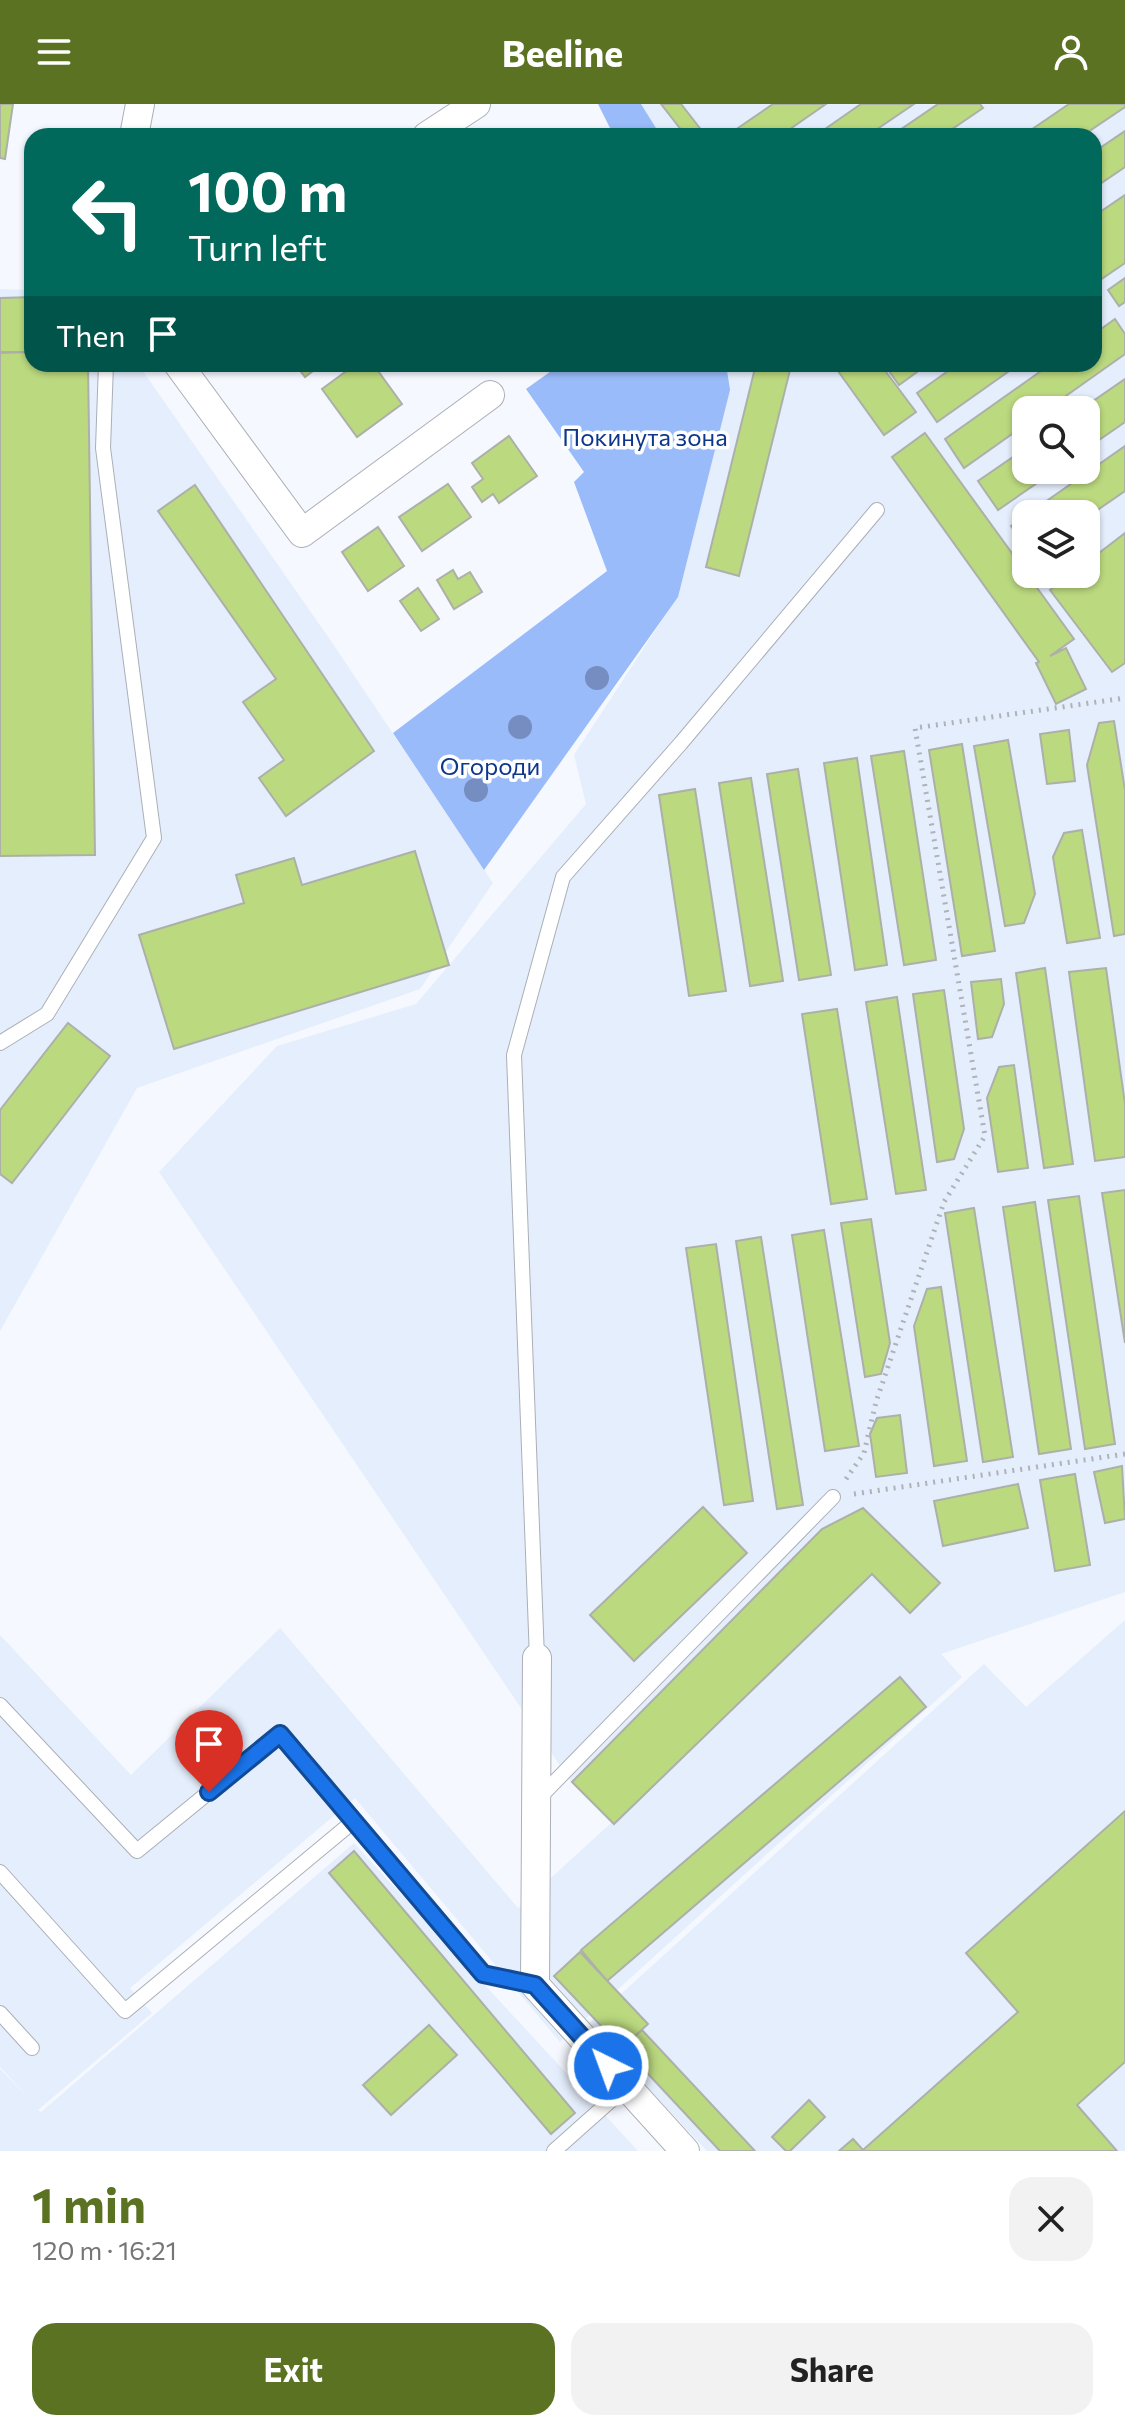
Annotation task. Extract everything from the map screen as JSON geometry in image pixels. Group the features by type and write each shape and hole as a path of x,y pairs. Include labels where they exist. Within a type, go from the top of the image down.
{"street":[{"path":"136,128 140,104"},
{"path":"439,128 476,104"},
{"path":"184,372 302,533 490,395"},
{"path":"537,1658 535,1985 685,2151"}],"lane":[{"path":"0,1043 47,1014 154,838 103,448 106,372"},
{"path":"537,1658 514,1055 563,877 681,743 877,510"},
{"path":"537,1799 833,1497"},
{"path":"0,1705 137,1851 280,1734 483,1974 535,1985"},
{"path":"0,1872 125,2011 355,1820"},
{"path":"0,2013 32,2048"},
{"path":"554,2151 627,2086"}],"path":[{"path":"833,1497 864,1453 876,1402 944,1202 985,1136 915,728 1125,698"},
{"path":"833,1497 1125,1454"}],"shaded area":[{"path":"641,104 1125,104 1125,1592 941,1654 962,1677 560,2042 355,1798 130,1988 152,2013 38,2110 41,2112 354,1843 638,2151 0,2151 0,2069 29,2098 0,2067 0,1635 131,1775 280,1628 518,1908 611,1823 571,1782 159,1172 277,1046 416,1004 586,804 574,755 677,597 720,372 1102,372 1102,128 656,128"},
{"path":"0,289 24,290 24,372 144,372 333,644 493,883 420,989 137,1088 0,1331"},
{"path":"1125,1620 1125,2151 707,2151 588,2024 984,1664 1026,1707"}],"green space":[{"path":"598,104 641,104 656,128 610,128"},
{"name":"Покинута зона","path":"550,372 727,372 730,390 678,597 484,870 393,733 607,571 574,482 584,472 526,389"}],"building":[{"path":"0,104 13,104 5,159 0,158"},
{"path":"661,104 681,104 700,128 680,128"},
{"path":"773,104 826,104 792,128 738,128"},
{"path":"861,104 914,104 879,128 826,128"},
{"path":"938,104 980,104 983,108 954,128 903,128"},
{"path":"1069,104 1125,104 1094,128 1034,128"},
{"path":"1125,131 1125,167 1102,183 1102,147"},
{"path":"1125,195 1125,263 1102,279 1102,211"},
{"path":"1125,278 1125,302 1119,306 1108,290"},
{"path":"24,297 24,352 0,352 0,298"},
{"path":"1115,319 1125,334 1125,354 1102,370 1102,328"},
{"path":"24,352 24,372 88,372 95,855 0,856 0,353"},
{"path":"345,372 379,372 402,404 357,437 322,389"},
{"path":"754,372 790,372 739,576 706,567"},
{"path":"839,372 886,372 916,412 884,435"},
{"path":"890,372 917,372 899,385"},
{"path":"947,372 1008,372 937,422 917,393"},
{"path":"1040,372 1100,372 1066,396 1012,396 1012,434 964,468 945,439"},
{"path":"1125,379 1125,422 1100,439 1100,396"},
{"path":"925,433 1012,553 1012,588 1037,588 1074,639 1050,656 1066,648 1086,689 1056,704 1036,663 1039,662 892,457"},
{"path":"509,436 537,476 499,503 493,494 482,502 472,487 483,479 472,463"},
{"path":"1125,446 1125,491 1100,508 1100,500 1048,500 1071,484 1100,484 1100,464"},
{"path":"1012,458 1012,484 1036,484 998,510 978,481"},
{"path":"448,484 471,517 422,551 399,517"},
{"path":"195,485 374,751 286,816 259,778 284,760 243,702 276,679 158,511"},
{"path":"378,527 404,566 368,591 342,552"},
{"path":"1125,533 1125,663 1112,672 1050,590 1100,588 1100,552"},
{"path":"453,570 458,579 470,572 482,592 454,609 437,580"},
{"path":"418,588 439,619 421,631 400,601"},
{"path":"1114,721 1125,790 1125,934 1114,936 1087,765 1099,723"},
{"path":"1069,730 1075,781 1047,784 1040,734"},
{"path":"1008,740 1035,894 1024,923 1005,926 974,746"},
{"path":"962,744 995,951 962,956 929,750"},
{"path":"904,751 936,960 904,965 871,756"},
{"path":"857,758 887,965 855,970 824,763"},
{"path":"798,769 831,975 799,980 767,774"},
{"path":"751,778 783,981 750,986 719,783"},
{"path":"695,789 726,991 689,996 659,795"},
{"path":"1082,830 1100,938 1067,943 1053,857 1064,833"},
{"path":"415,851 449,965 174,1049 139,935 244,903 236,875 294,858 302,885"},
{"path":"1045,968 1073,1164 1044,1168 1016,973"},
{"path":"1106,968 1125,1104 1125,1157 1095,1161 1069,972"},
{"path":"1001,979 1004,1004 992,1037 978,1039 971,982"},
{"path":"944,990 964,1129 954,1159 937,1162 913,994"},
{"path":"897,997 926,1190 896,1194 866,1002"},
{"path":"837,1009 867,1199 831,1204 802,1014"},
{"path":"68,1023 110,1056 12,1183 0,1174 0,1110"},
{"path":"1014,1065 1028,1168 998,1172 987,1098 999,1067"},
{"path":"1125,1190 1125,1343 1102,1193"},
{"path":"1079,1196 1115,1444 1085,1449 1048,1200"},
{"path":"1035,1202 1071,1449 1039,1454 1003,1207"},
{"path":"974,1208 1013,1457 983,1462 945,1213"},
{"path":"871,1219 890,1343 881,1374 865,1377 841,1223"},
{"path":"824,1230 859,1446 825,1451 792,1235"},
{"path":"761,1237 803,1505 777,1509 736,1241"},
{"path":"716,1244 753,1501 724,1505 686,1248"},
{"path":"941,1287 967,1461 934,1466 914,1326 927,1289"},
{"path":"900,1415 907,1473 876,1477 870,1434 877,1418"},
{"path":"1122,1466 1125,1519 1105,1523 1094,1472"},
{"path":"1075,1474 1090,1565 1055,1571 1040,1480"},
{"path":"1018,1484 1028,1528 943,1546 934,1501"},
{"path":"703,1507 747,1553 634,1661 590,1615"},
{"path":"863,1508 940,1583 910,1613 872,1574 614,1824 572,1782 822,1529"},
{"path":"900,1677 926,1707 607,1981 581,1950"},
{"path":"1125,1811 1125,2062 1077,2105 1117,2151 839,2151 853,2139 863,2150 1018,2012 966,1953"},
{"path":"354,1851 575,2113 551,2134 329,1873"},
{"path":"580,1952 648,2024 622,2048 554,1976"},
{"path":"429,2025 457,2055 391,2115 363,2085"},
{"path":"642,2030 755,2151 720,2151 623,2047"},
{"path":"809,2100 825,2117 790,2151 786,2151 772,2137"}],"route":[{"path":"209,1792 280,1734 483,1974 535,1985 608,2066"}],"park label":[{"name":"Огороди","path":"490,765"}]}
